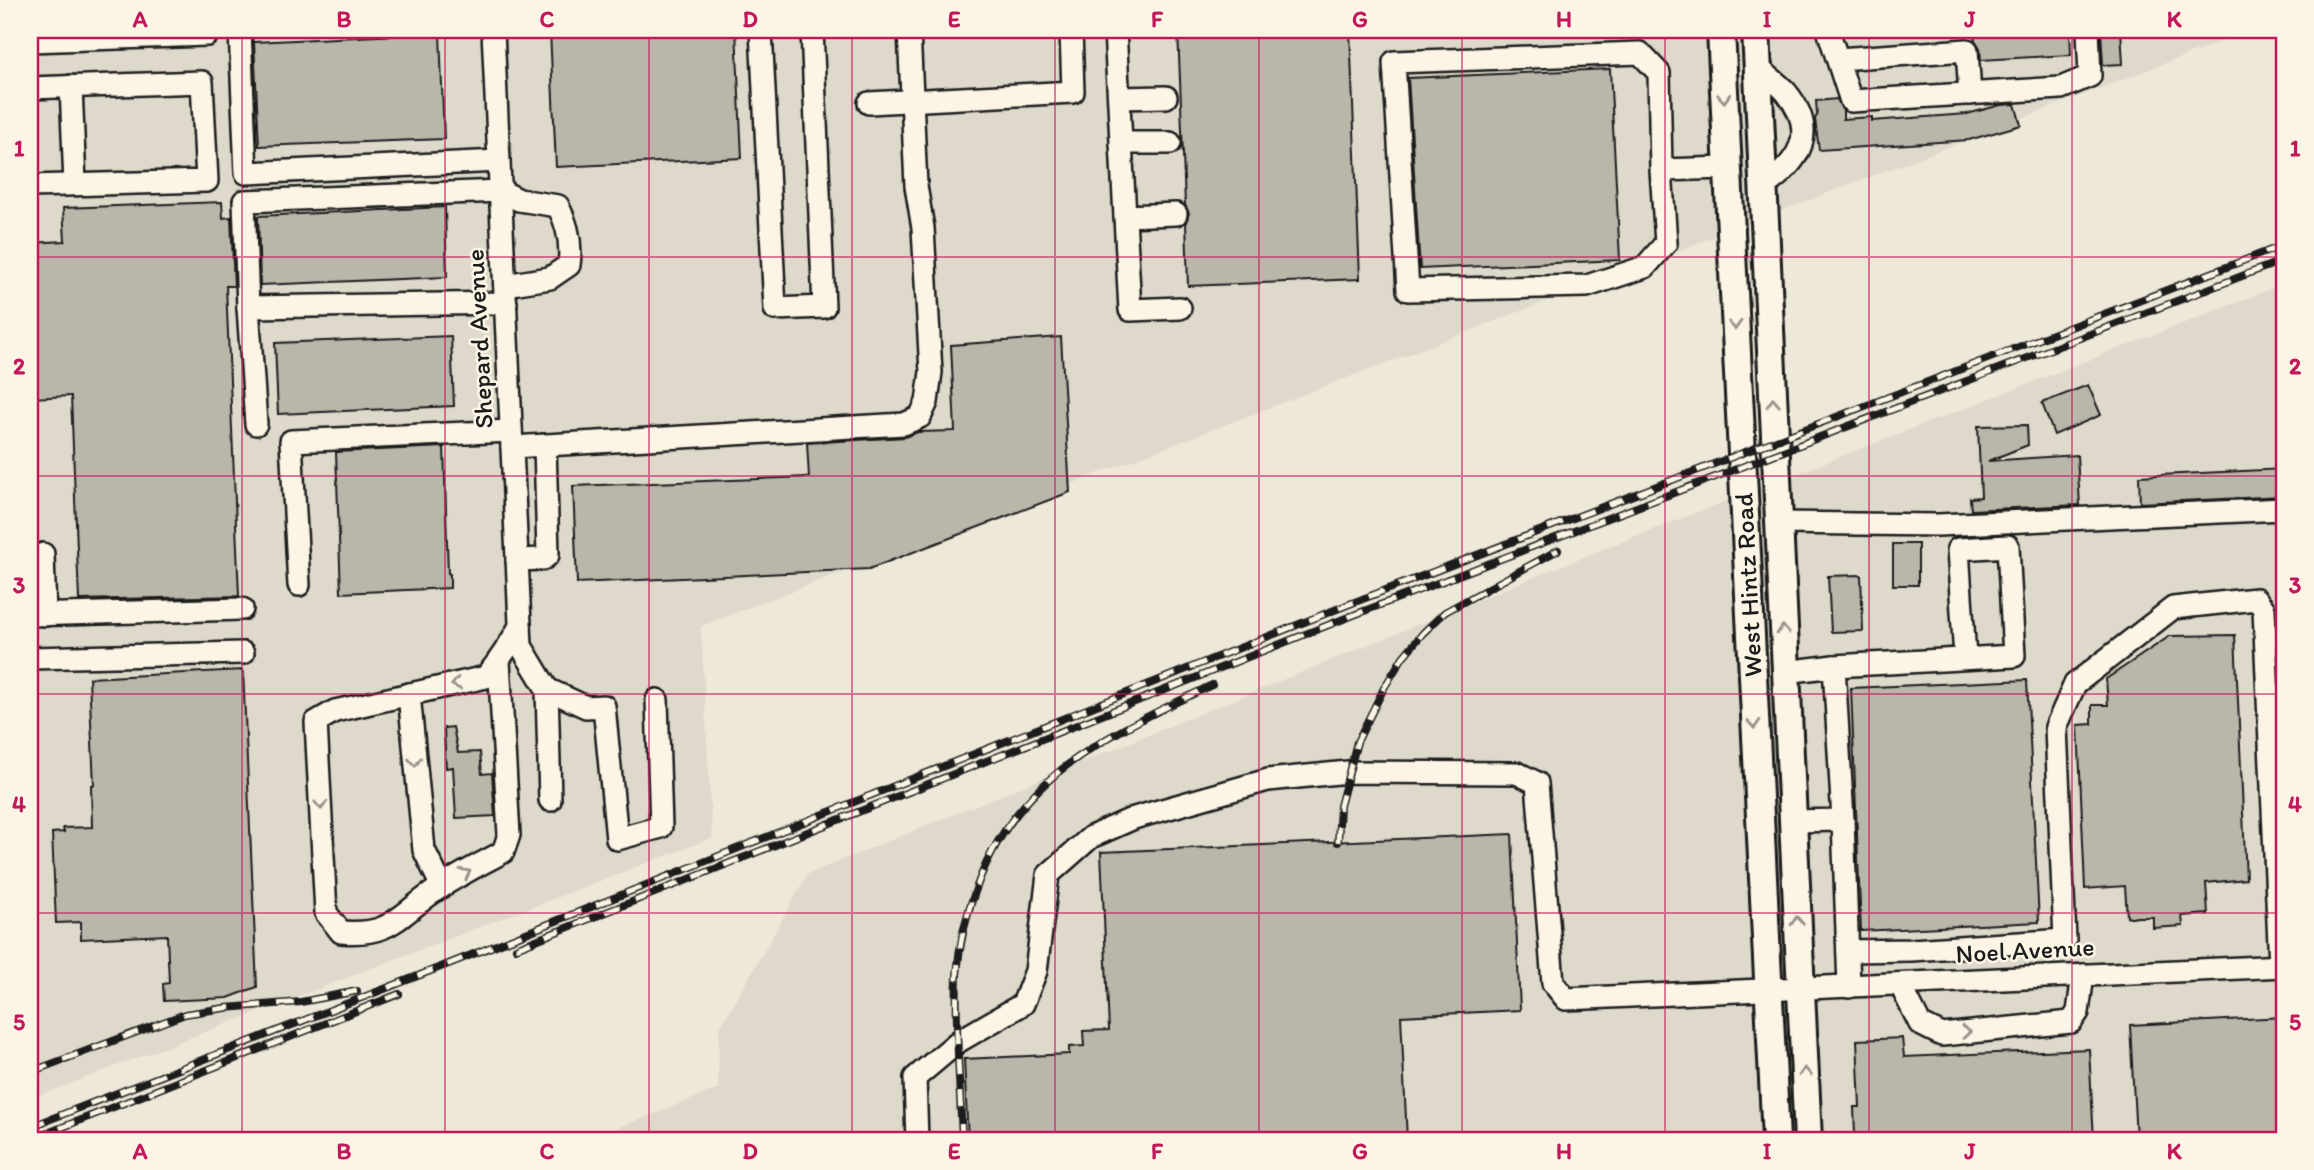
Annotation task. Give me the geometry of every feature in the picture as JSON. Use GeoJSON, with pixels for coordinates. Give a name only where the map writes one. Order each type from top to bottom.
{"type":"FeatureCollection","features":[{"type":"Feature","properties":{"kind":"main road","name":"West Hintz Road"},"geometry":{"type":"LineString","coordinates":[[1721,30],[1776,1140]]}},
{"type":"Feature","properties":{"kind":"main road","name":"West Hintz Road"},"geometry":{"type":"LineString","coordinates":[[1755,30],[1808,1140]]}},
{"type":"Feature","properties":{"kind":"street"},"geometry":{"type":"LineString","coordinates":[[30,41],[207,35],[207,30]]}},
{"type":"Feature","properties":{"kind":"street"},"geometry":{"type":"LineString","coordinates":[[240,30],[246,173],[499,162]]}},
{"type":"Feature","properties":{"kind":"street","name":"Shepard Avenue"},"geometry":{"type":"LineString","coordinates":[[493,30],[520,636]]}},
{"type":"Feature","properties":{"kind":"street"},"geometry":{"type":"LineString","coordinates":[[761,30],[775,309],[824,307],[812,30]]}},
{"type":"Feature","properties":{"kind":"street"},"geometry":{"type":"LineString","coordinates":[[299,584],[291,440],[512,438],[545,444],[904,424],[920,417],[927,402],[931,372],[923,228],[916,186],[909,30]]}},
{"type":"Feature","properties":{"kind":"street"},"geometry":{"type":"LineString","coordinates":[[869,103],[1073,92],[1071,30]]}},
{"type":"Feature","properties":{"kind":"street"},"geometry":{"type":"LineString","coordinates":[[1115,30],[1130,310],[1180,308]]}},
{"type":"Feature","properties":{"kind":"street"},"geometry":{"type":"LineString","coordinates":[[1828,30],[1851,101],[2061,88],[2090,75],[2088,30]]}},
{"type":"Feature","properties":{"kind":"street"},"geometry":{"type":"LineString","coordinates":[[1838,59],[1967,50],[1970,94]]}},
{"type":"Feature","properties":{"kind":"street"},"geometry":{"type":"LineString","coordinates":[[1640,53],[1659,73],[1661,170],[1666,243],[1645,267],[1587,286],[1408,290],[1394,62],[1640,53]]}},
{"type":"Feature","properties":{"kind":"street"},"geometry":{"type":"LineString","coordinates":[[1757,67],[1786,93],[1800,116],[1805,134],[1798,154],[1783,173],[1763,187]]}},
{"type":"Feature","properties":{"kind":"street"},"geometry":{"type":"LineString","coordinates":[[30,88],[202,82],[208,181],[30,186]]}},
{"type":"Feature","properties":{"kind":"street"},"geometry":{"type":"LineString","coordinates":[[71,86],[75,184]]}},
{"type":"Feature","properties":{"kind":"street"},"geometry":{"type":"LineString","coordinates":[[1119,98],[1166,97]]}},
{"type":"Feature","properties":{"kind":"street"},"geometry":{"type":"LineString","coordinates":[[1121,143],[1170,143]]}},
{"type":"Feature","properties":{"kind":"street"},"geometry":{"type":"LineString","coordinates":[[1661,170],[1728,168]]}},
{"type":"Feature","properties":{"kind":"street"},"geometry":{"type":"LineString","coordinates":[[248,307],[505,294],[550,278],[569,265],[571,249],[568,224],[558,205],[519,200],[501,191],[244,201],[248,307],[256,424]]}},
{"type":"Feature","properties":{"kind":"street"},"geometry":{"type":"LineString","coordinates":[[1125,216],[1176,214]]}},
{"type":"Feature","properties":{"kind":"street"},"geometry":{"type":"LineString","coordinates":[[517,560],[543,559],[548,555],[545,444]]}},
{"type":"Feature","properties":{"kind":"street"},"geometry":{"type":"LineString","coordinates":[[1778,523],[1938,525],[2284,509]]}},
{"type":"Feature","properties":{"kind":"street"},"geometry":{"type":"LineString","coordinates":[[1785,672],[1834,666],[1965,659],[2014,656],[2008,546],[1958,549],[1965,659]]}},
{"type":"Feature","properties":{"kind":"street"},"geometry":{"type":"LineString","coordinates":[[43,554],[37,615],[242,609]]}},
{"type":"Feature","properties":{"kind":"street"},"geometry":{"type":"LineString","coordinates":[[1900,984],[1920,1024],[1942,1034],[2071,1022],[2078,1012],[2075,976],[2065,940],[2056,727],[2075,684],[2173,608],[2256,599],[2264,610],[2282,966]]}},
{"type":"Feature","properties":{"kind":"street"},"geometry":{"type":"LineString","coordinates":[[499,661],[509,835],[503,852],[442,887],[390,925],[363,934],[341,932],[326,914],[316,722],[335,711],[486,677],[499,661],[520,636],[547,689],[550,800]]}},
{"type":"Feature","properties":{"kind":"street"},"geometry":{"type":"LineString","coordinates":[[30,658],[243,653]]}},
{"type":"Feature","properties":{"kind":"street"},"geometry":{"type":"LineString","coordinates":[[1834,666],[1850,986]]}},
{"type":"Feature","properties":{"kind":"street"},"geometry":{"type":"LineString","coordinates":[[547,689],[586,707],[604,706],[617,839],[661,827],[657,701]]}},
{"type":"Feature","properties":{"kind":"street"},"geometry":{"type":"LineString","coordinates":[[409,694],[424,850],[442,887]]}},
{"type":"Feature","properties":{"kind":"street","name":"Noel Avenue"},"geometry":{"type":"LineString","coordinates":[[917,1140],[915,1078],[958,1041],[1023,1004],[1035,971],[1048,875],[1091,838],[1134,818],[1268,780],[1348,772],[1517,773],[1537,783],[1553,983],[1566,999],[2282,966]]}},
{"type":"Feature","properties":{"kind":"street"},"geometry":{"type":"LineString","coordinates":[[1791,821],[1843,820]]}},
{"type":"Feature","properties":{"kind":"street"},"geometry":{"type":"LineString","coordinates":[[1848,951],[1912,950],[2065,940]]}},
{"type":"Feature","properties":{"kind":"shaded area"},"geometry":{"type":"Polygon","coordinates":[[[30,30],[2252,30],[701,626],[712,838],[30,1099],[30,30]]]}},
{"type":"Feature","properties":{"kind":"shaded area"},"geometry":{"type":"Polygon","coordinates":[[[2284,284],[2284,1140],[586,1140],[718,1089],[719,1030],[808,874],[1608,547],[2284,284]]]}},
{"type":"Feature","properties":{"kind":"building"},"geometry":{"type":"Polygon","coordinates":[[[550,30],[736,30],[742,158],[556,167],[550,30]]]}},
{"type":"Feature","properties":{"kind":"building"},"geometry":{"type":"Polygon","coordinates":[[[1178,30],[1350,30],[1360,279],[1188,286],[1186,222],[1189,213],[1185,205],[1178,30]]]}},
{"type":"Feature","properties":{"kind":"building"},"geometry":{"type":"Polygon","coordinates":[[[2101,30],[2121,30],[2123,64],[2103,65],[2101,30]]]}},
{"type":"Feature","properties":{"kind":"building"},"geometry":{"type":"Polygon","coordinates":[[[2070,31],[2071,55],[1981,60],[1980,48],[1974,35],[2070,31]]]}},
{"type":"Feature","properties":{"kind":"building"},"geometry":{"type":"Polygon","coordinates":[[[440,33],[444,139],[259,146],[254,42],[440,33]]]}},
{"type":"Feature","properties":{"kind":"building"},"geometry":{"type":"Polygon","coordinates":[[[1610,69],[1620,260],[1420,269],[1408,78],[1610,69]]]}},
{"type":"Feature","properties":{"kind":"building"},"geometry":{"type":"Polygon","coordinates":[[[1837,99],[1843,111],[1843,119],[1872,117],[1872,121],[1967,114],[2015,104],[2021,125],[1969,140],[1819,150],[1816,101],[1837,99]]]}},
{"type":"Feature","properties":{"kind":"building"},"geometry":{"type":"Polygon","coordinates":[[[222,202],[223,218],[231,217],[234,286],[226,286],[239,596],[79,600],[71,396],[31,398],[30,243],[65,241],[63,208],[222,202]]]}},
{"type":"Feature","properties":{"kind":"building"},"geometry":{"type":"Polygon","coordinates":[[[445,207],[447,277],[260,285],[258,216],[445,207]]]}},
{"type":"Feature","properties":{"kind":"building"},"geometry":{"type":"Polygon","coordinates":[[[451,336],[454,406],[278,414],[275,343],[451,336]]]}},
{"type":"Feature","properties":{"kind":"building"},"geometry":{"type":"Polygon","coordinates":[[[1061,337],[1070,492],[869,569],[577,583],[573,486],[809,477],[807,443],[955,431],[951,345],[1061,337]]]}},
{"type":"Feature","properties":{"kind":"building"},"geometry":{"type":"Polygon","coordinates":[[[2088,385],[2101,415],[2054,435],[2042,403],[2088,385]]]}},
{"type":"Feature","properties":{"kind":"building"},"geometry":{"type":"Polygon","coordinates":[[[2027,425],[2028,445],[1988,461],[2077,455],[2080,505],[1971,510],[1970,498],[1981,497],[1978,426],[2027,425]]]}},
{"type":"Feature","properties":{"kind":"building"},"geometry":{"type":"Polygon","coordinates":[[[444,447],[450,588],[341,593],[336,452],[444,447]]]}},
{"type":"Feature","properties":{"kind":"building"},"geometry":{"type":"Polygon","coordinates":[[[2284,469],[2284,496],[2140,503],[2139,476],[2284,469]]]}},
{"type":"Feature","properties":{"kind":"building"},"geometry":{"type":"Polygon","coordinates":[[[1893,544],[1918,544],[1918,585],[1893,585],[1893,544]]]}},
{"type":"Feature","properties":{"kind":"building"},"geometry":{"type":"Polygon","coordinates":[[[1861,575],[1863,631],[1831,632],[1828,576],[1861,575]]]}},
{"type":"Feature","properties":{"kind":"building"},"geometry":{"type":"Polygon","coordinates":[[[2235,635],[2246,879],[2206,883],[2208,914],[2182,916],[2183,926],[2153,928],[2153,917],[2127,917],[2125,886],[2085,889],[2078,725],[2092,724],[2092,705],[2108,705],[2106,679],[2170,636],[2235,635]]]}},
{"type":"Feature","properties":{"kind":"building"},"geometry":{"type":"Polygon","coordinates":[[[243,670],[257,987],[228,998],[164,1001],[163,984],[169,983],[167,935],[81,939],[81,922],[56,923],[52,833],[64,832],[63,828],[92,827],[91,785],[94,785],[89,678],[243,670]]]}},
{"type":"Feature","properties":{"kind":"building"},"geometry":{"type":"Polygon","coordinates":[[[2027,680],[2039,922],[1861,931],[1851,688],[2027,680]]]}},
{"type":"Feature","properties":{"kind":"building"},"geometry":{"type":"Polygon","coordinates":[[[453,727],[458,753],[480,752],[482,774],[492,773],[495,816],[456,818],[453,767],[446,768],[444,728],[453,727]]]}},
{"type":"Feature","properties":{"kind":"building"},"geometry":{"type":"Polygon","coordinates":[[[1512,834],[1520,1010],[1401,1016],[1407,1140],[968,1140],[964,1059],[1069,1054],[1069,1047],[1084,1046],[1083,1031],[1109,1030],[1101,852],[1512,834]]]}},
{"type":"Feature","properties":{"kind":"building"},"geometry":{"type":"Polygon","coordinates":[[[2284,1017],[2284,1140],[2136,1140],[2130,1025],[2284,1017]]]}},
{"type":"Feature","properties":{"kind":"building"},"geometry":{"type":"Polygon","coordinates":[[[1902,1038],[1904,1057],[2089,1049],[2094,1140],[1907,1140],[1907,1134],[1855,1137],[1854,1107],[1860,1107],[1857,1040],[1902,1038]]]}},
{"type":"Feature","properties":{"kind":"railway"},"geometry":{"type":"LineString","coordinates":[[30,1127],[451,963],[1347,605],[2284,245]]}},
{"type":"Feature","properties":{"kind":"railway"},"geometry":{"type":"LineString","coordinates":[[516,948],[1351,616],[2284,260]]}},
{"type":"Feature","properties":{"kind":"railway"},"geometry":{"type":"LineString","coordinates":[[1338,842],[1340,806],[1357,742],[1403,657],[1445,612],[1558,550]]}},
{"type":"Feature","properties":{"kind":"railway"},"geometry":{"type":"LineString","coordinates":[[962,1140],[957,1016],[958,963],[961,941],[977,886],[995,847],[1017,814],[1043,786],[1072,762],[1138,721],[1212,685]]}},
{"type":"Feature","properties":{"kind":"railway"},"geometry":{"type":"LineString","coordinates":[[33,1071],[185,1014],[301,1002],[357,991]]}},
{"type":"Feature","properties":{"kind":"railway"},"geometry":{"type":"LineString","coordinates":[[30,1140],[399,994]]}}]}
